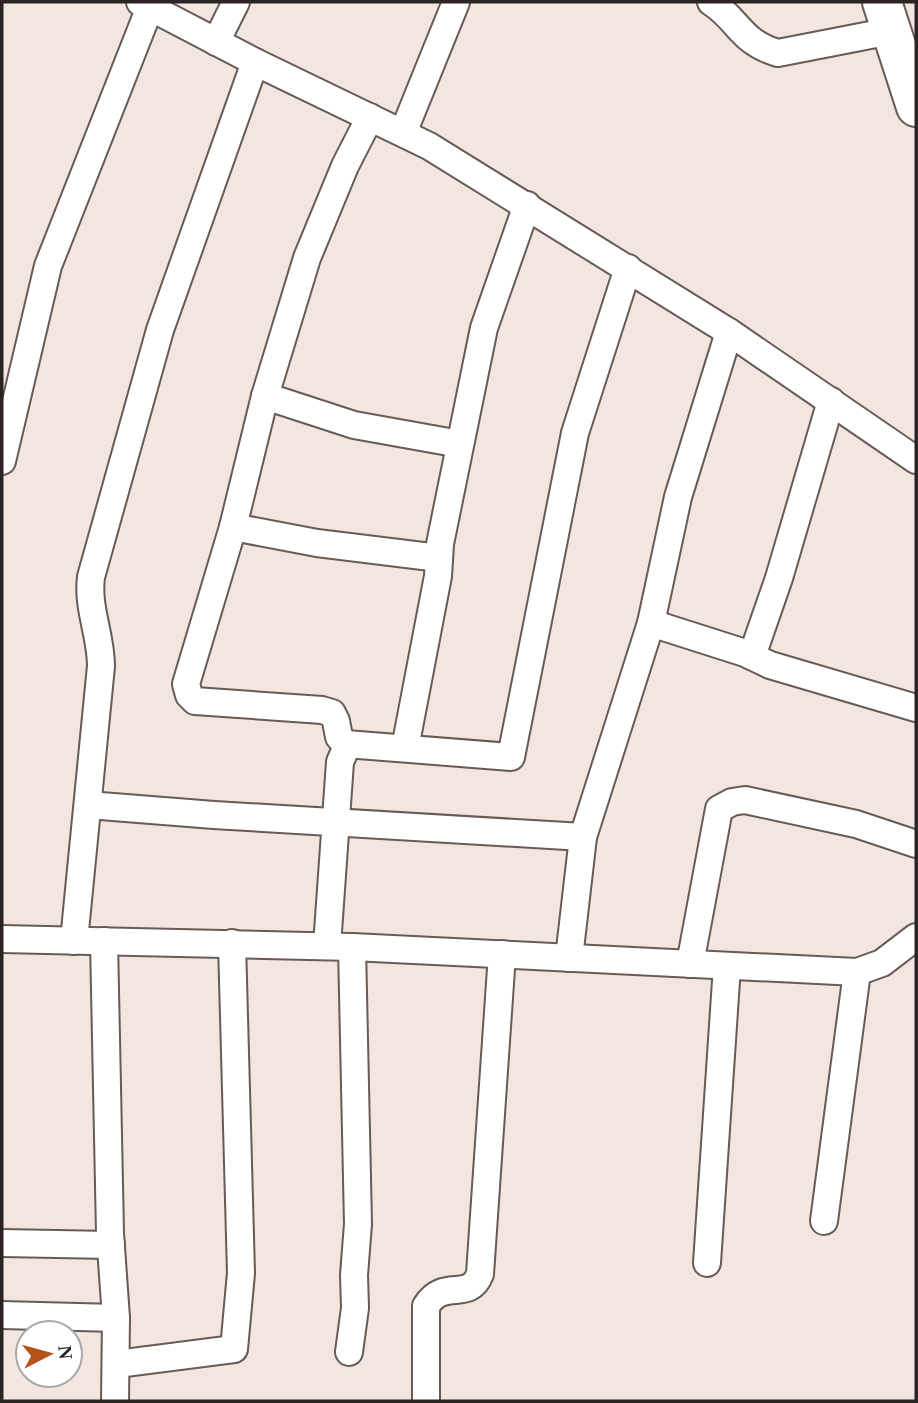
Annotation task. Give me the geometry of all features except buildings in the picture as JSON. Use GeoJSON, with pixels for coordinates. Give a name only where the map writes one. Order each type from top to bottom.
{"type":"FeatureCollection","features":[{"type":"Feature","properties":{"kind":"highway"},"geometry":{"type":"LineString","coordinates":[[899,17],[916,107]]}},
{"type":"Feature","properties":{"kind":"street"},"geometry":{"type":"LineString","coordinates":[[216,42],[236,2]]}},
{"type":"Feature","properties":{"kind":"street"},"geometry":{"type":"LineString","coordinates":[[403,133],[456,2]]}},
{"type":"Feature","properties":{"kind":"street"},"geometry":{"type":"LineString","coordinates":[[711,2],[745,36],[761,48],[778,53],[899,17]]}},
{"type":"Feature","properties":{"kind":"street"},"geometry":{"type":"LineString","coordinates":[[2,461],[48,266],[145,4],[255,62],[429,146],[729,331],[916,460]]}},
{"type":"Feature","properties":{"kind":"street"},"geometry":{"type":"LineString","coordinates":[[74,941],[102,666],[101,645],[91,610],[91,577],[160,330],[255,62]]}},
{"type":"Feature","properties":{"kind":"street"},"geometry":{"type":"LineString","coordinates":[[370,117],[345,166],[307,258],[265,396],[233,527],[186,684],[189,695],[195,701],[322,710],[332,713],[339,737],[346,744],[511,757],[575,433],[628,268]]}},
{"type":"Feature","properties":{"kind":"street"},"geometry":{"type":"LineString","coordinates":[[405,748],[460,444],[484,328],[527,205]]}},
{"type":"Feature","properties":{"kind":"street"},"geometry":{"type":"LineString","coordinates":[[569,958],[583,837],[650,623],[678,497],[729,331]]}},
{"type":"Feature","properties":{"kind":"street"},"geometry":{"type":"LineString","coordinates":[[265,396],[354,425],[460,444]]}},
{"type":"Feature","properties":{"kind":"street"},"geometry":{"type":"LineString","coordinates":[[752,656],[779,578],[831,401]]}},
{"type":"Feature","properties":{"kind":"street"},"geometry":{"type":"LineString","coordinates":[[233,527],[317,543],[439,558]]}},
{"type":"Feature","properties":{"kind":"street"},"geometry":{"type":"LineString","coordinates":[[650,623],[752,656],[770,665],[916,708]]}},
{"type":"Feature","properties":{"kind":"street"},"geometry":{"type":"LineString","coordinates":[[346,744],[341,762],[336,822],[339,946],[358,1224],[354,1275],[355,1308],[349,1352]]}},
{"type":"Feature","properties":{"kind":"street"},"geometry":{"type":"LineString","coordinates":[[690,964],[719,809],[732,802],[745,800],[856,824],[916,844]]}},
{"type":"Feature","properties":{"kind":"street"},"geometry":{"type":"LineString","coordinates":[[88,805],[583,837]]}},
{"type":"Feature","properties":{"kind":"street"},"geometry":{"type":"LineString","coordinates":[[2,939],[339,946],[857,972],[882,963],[916,937]]}},
{"type":"Feature","properties":{"kind":"street"},"geometry":{"type":"LineString","coordinates":[[104,941],[111,1245],[116,1318],[115,1401]]}},
{"type":"Feature","properties":{"kind":"street"},"geometry":{"type":"LineString","coordinates":[[117,1364],[234,1349],[241,1273],[232,943]]}},
{"type":"Feature","properties":{"kind":"street"},"geometry":{"type":"LineString","coordinates":[[426,1401],[426,1306],[433,1295],[468,1289],[476,1284],[480,1274],[502,954]]}},
{"type":"Feature","properties":{"kind":"street"},"geometry":{"type":"LineString","coordinates":[[707,1263],[727,966]]}},
{"type":"Feature","properties":{"kind":"street"},"geometry":{"type":"LineString","coordinates":[[824,1221],[857,972]]}},
{"type":"Feature","properties":{"kind":"street"},"geometry":{"type":"LineString","coordinates":[[2,1244],[111,1245]]}},
{"type":"Feature","properties":{"kind":"street"},"geometry":{"type":"LineString","coordinates":[[2,1315],[116,1318]]}}]}
